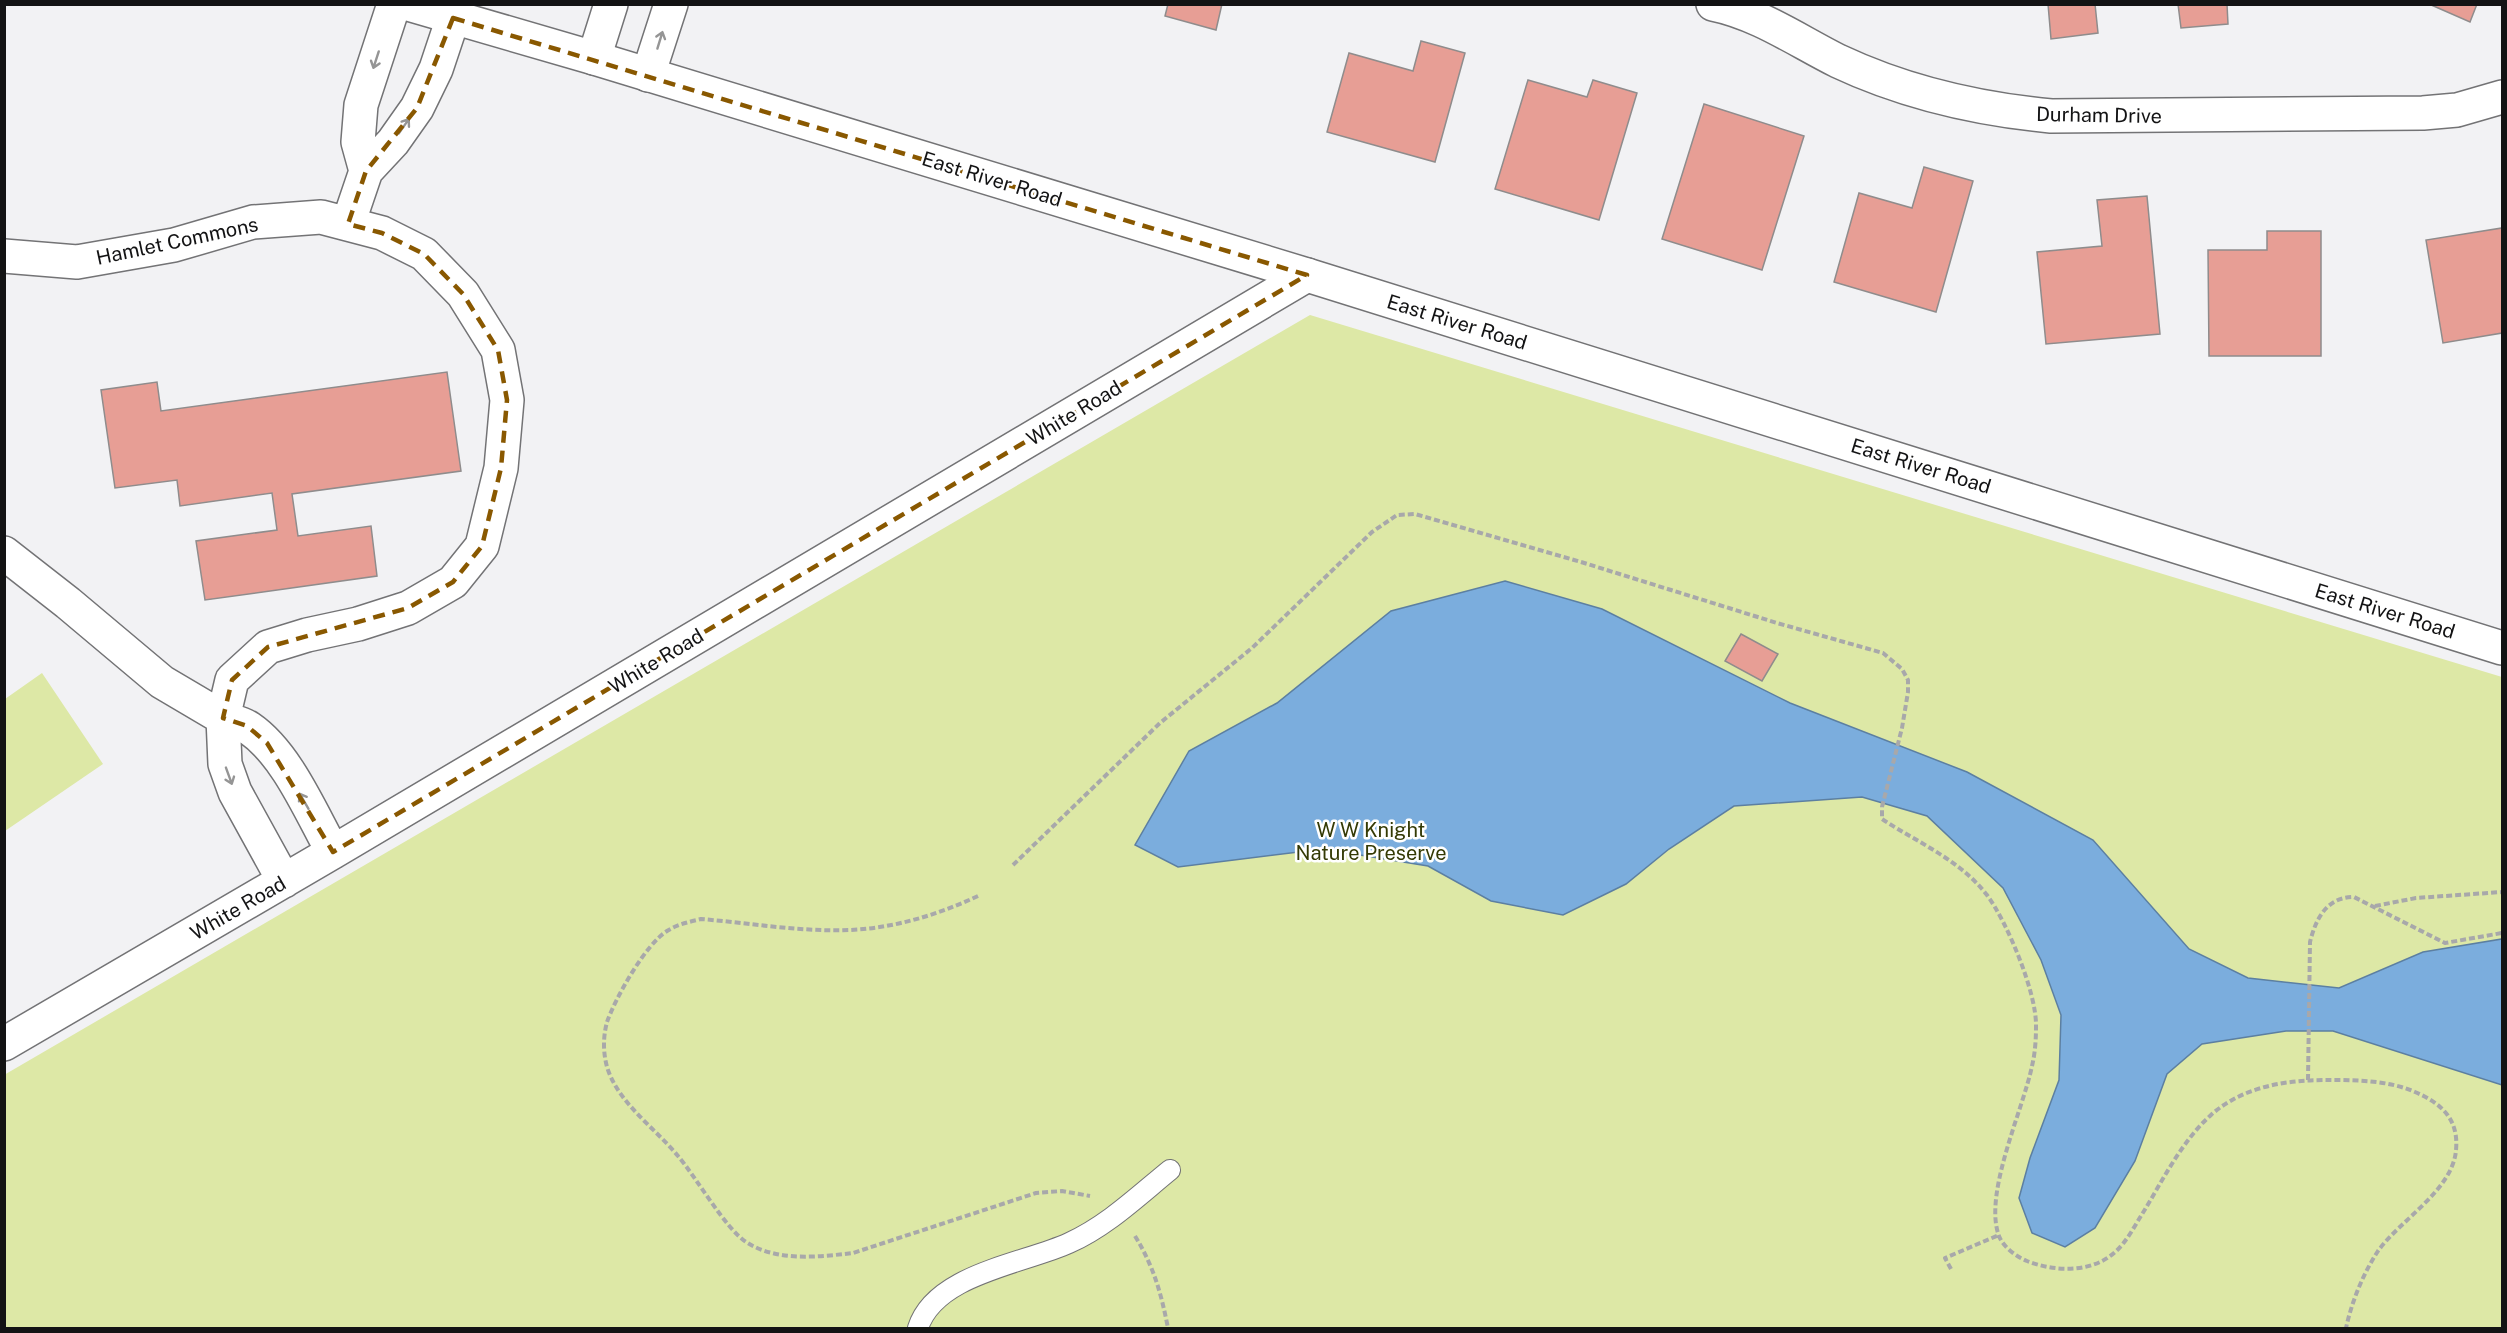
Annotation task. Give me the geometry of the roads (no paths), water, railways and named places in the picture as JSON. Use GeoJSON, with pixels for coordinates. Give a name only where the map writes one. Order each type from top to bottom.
{"type":"FeatureCollection","features":[{"type":"Feature","properties":{"kind":"street"},"geometry":{"type":"LineString","coordinates":[[366,171],[358,142],[361,105],[394,4]]}},
{"type":"Feature","properties":{"kind":"street","name":"East River Road"},"geometry":{"type":"LineString","coordinates":[[408,4],[594,58],[1307,275],[2502,648]]}},
{"type":"Feature","properties":{"kind":"street"},"geometry":{"type":"LineString","coordinates":[[594,58],[611,4]]}},
{"type":"Feature","properties":{"kind":"street"},"geometry":{"type":"LineString","coordinates":[[648,75],[670,4]]}},
{"type":"Feature","properties":{"kind":"street","name":"Durham Drive"},"geometry":{"type":"LineString","coordinates":[[1713,4],[1750,15],[1840,62],[1895,84],[1952,102],[2001,111],[2061,116],[2423,113],[2457,110],[2502,97]]}},
{"type":"Feature","properties":{"kind":"street"},"geometry":{"type":"LineString","coordinates":[[348,224],[366,171],[393,142],[417,108],[436,69],[453,18]]}},
{"type":"Feature","properties":{"kind":"street","name":"Hamlet Commons"},"geometry":{"type":"LineString","coordinates":[[4,256],[77,262],[174,245],[253,222],[321,217],[382,232],[424,254],[463,294],[498,350],[507,400],[501,468],[482,546],[453,582],[408,608],[358,624],[268,646],[232,680],[223,718],[225,764],[235,792],[285,881]]}},
{"type":"Feature","properties":{"kind":"street","name":"White Road"},"geometry":{"type":"LineString","coordinates":[[4,1044],[285,881],[1307,275]]}},
{"type":"Feature","properties":{"kind":"street"},"geometry":{"type":"LineString","coordinates":[[4,553],[69,603],[162,682],[223,718],[247,726],[267,742],[286,770],[333,852]]}},
{"type":"Feature","properties":{"kind":"lane"},"geometry":{"type":"LineString","coordinates":[[918,1329],[932,1303],[954,1286],[1070,1243],[1115,1214],[1170,1170]]}},
{"type":"Feature","properties":{"kind":"water"},"geometry":{"type":"Polygon","coordinates":[[[1505,581],[1602,609],[1790,703],[1967,772],[2093,840],[2189,949],[2248,978],[2339,988],[2423,952],[2502,939],[2502,1085],[2333,1031],[2286,1031],[2202,1044],[2167,1074],[2135,1161],[2095,1228],[2065,1247],[2032,1233],[2019,1198],[2030,1158],[2059,1080],[2061,1015],[2041,960],[2003,888],[1927,816],[1862,797],[1734,806],[1669,849],[1626,884],[1563,915],[1491,901],[1428,866],[1323,849],[1178,867],[1135,845],[1189,751],[1277,703],[1391,611],[1505,581]]]}},
{"type":"Feature","properties":{"kind":"park label","name":"W W Knight Nature Preserve"},"geometry":{"type":"Point","coordinates":[1371,842]}}]}
